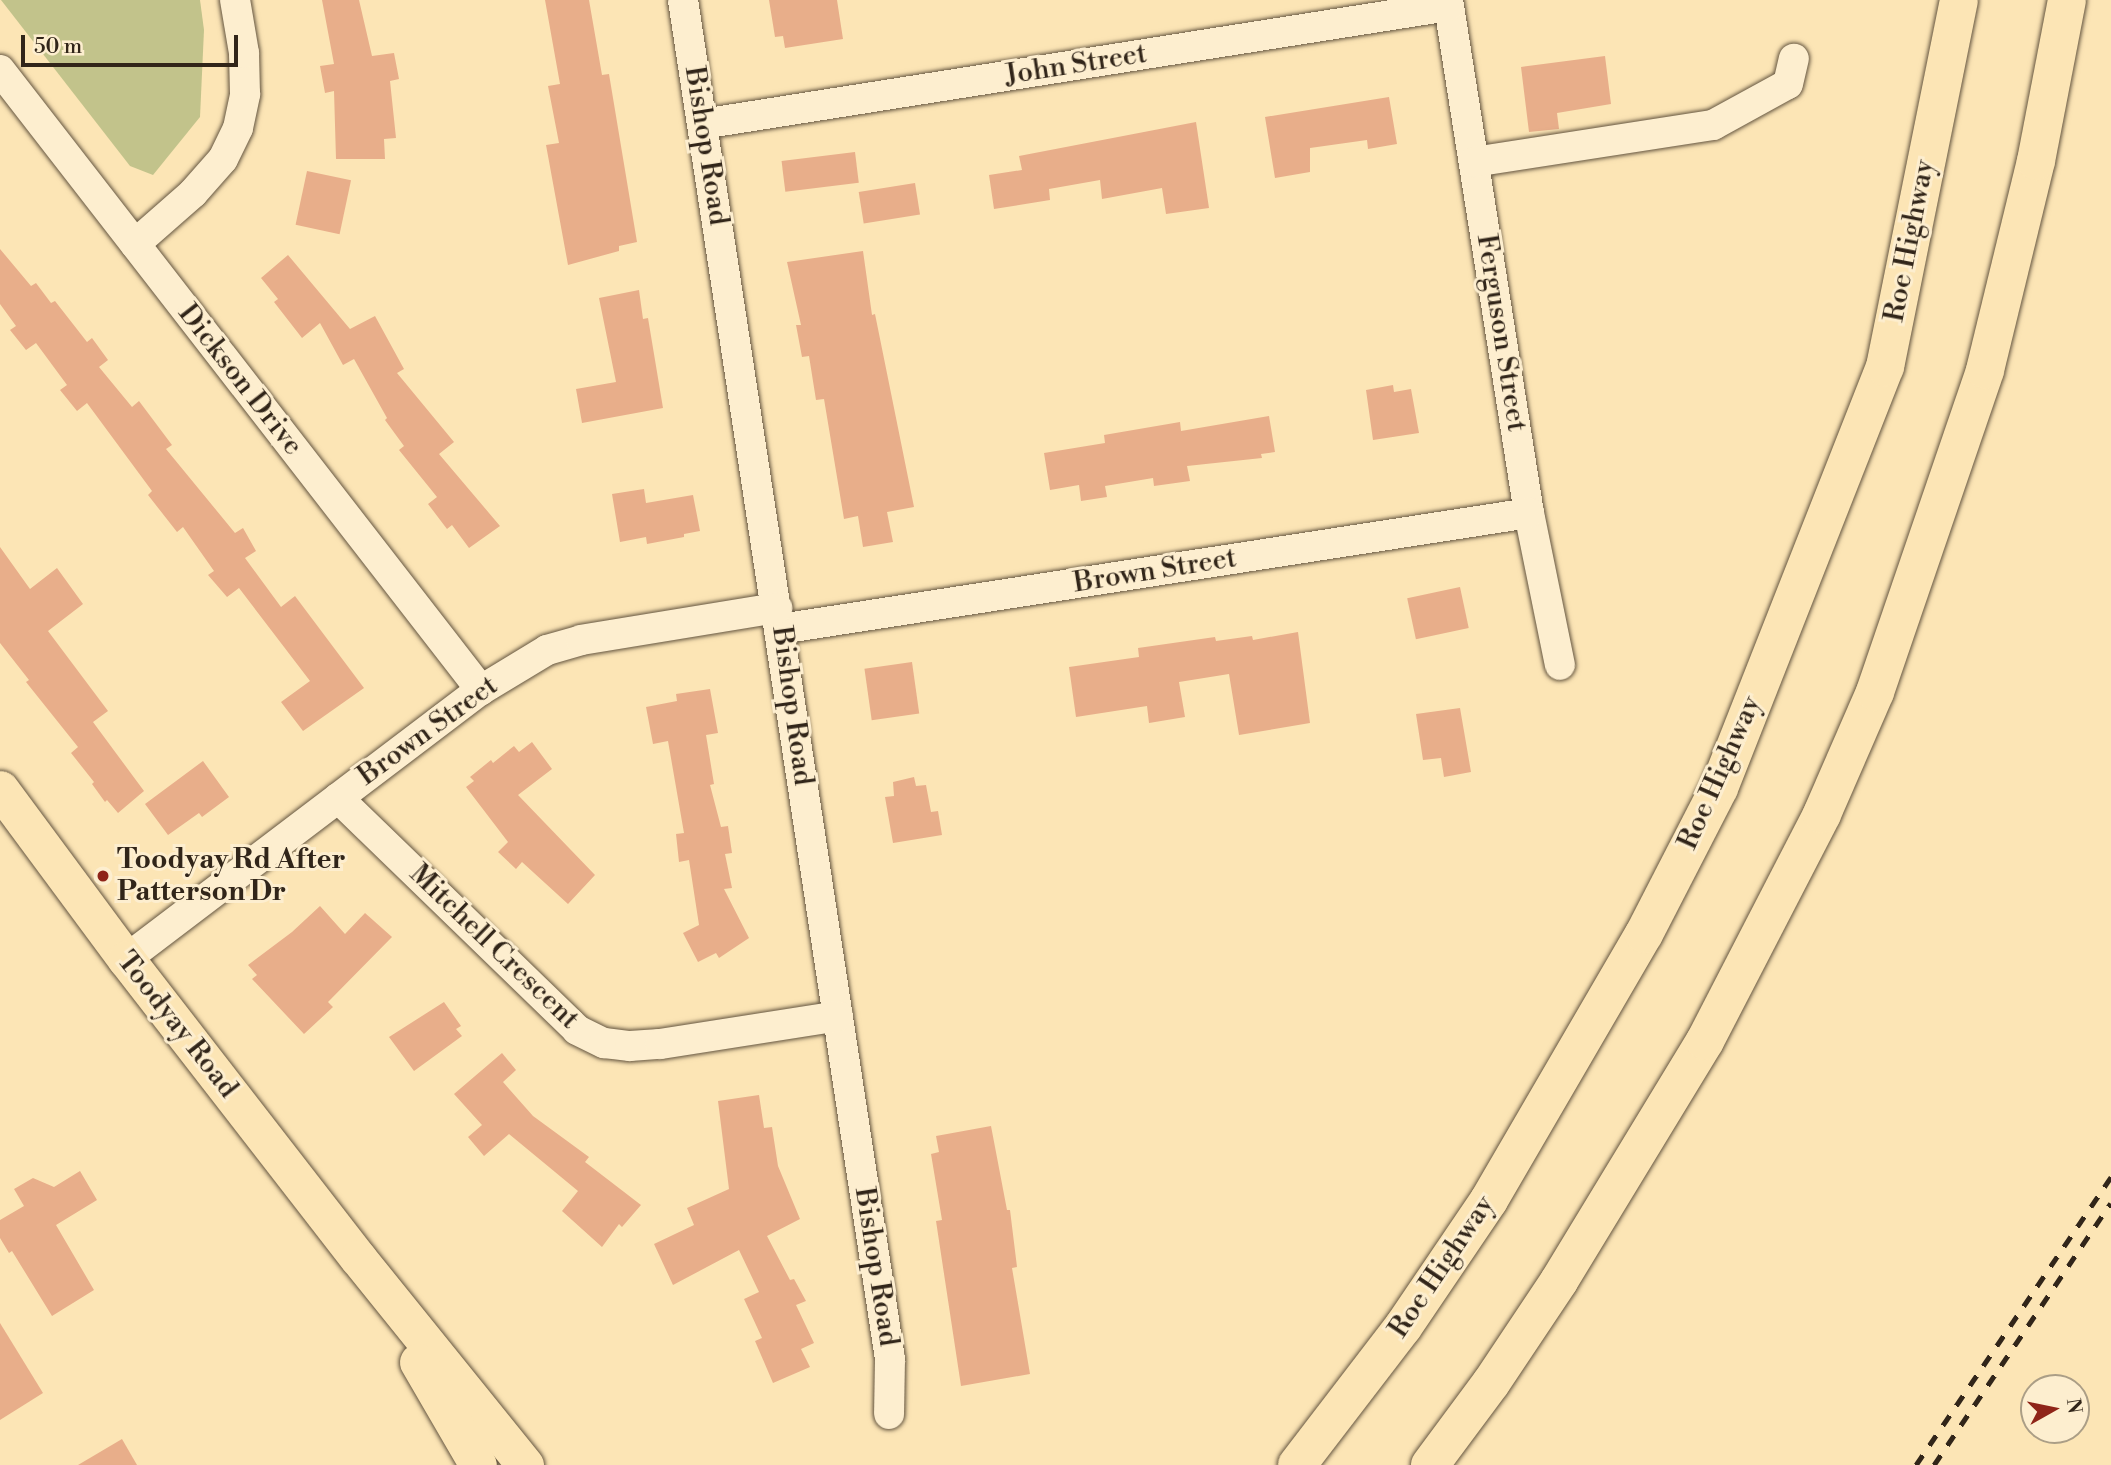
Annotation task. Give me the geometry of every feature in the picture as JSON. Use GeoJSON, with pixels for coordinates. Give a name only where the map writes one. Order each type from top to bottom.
{"type":"FeatureCollection","features":[{"type":"Feature","properties":{"kind":"highway","name":"Roe Highway"},"geometry":{"type":"LineString","coordinates":[[1297,1465],[1403,1327],[1489,1200],[1644,934],[1718,788],[1885,367],[1959,0]]}},
{"type":"Feature","properties":{"kind":"highway"},"geometry":{"type":"LineString","coordinates":[[1430,1465],[1491,1383],[1559,1281],[1706,1041],[1822,814],[1870,705],[1984,370],[2036,161],[2067,0]]}},
{"type":"Feature","properties":{"kind":"main road","name":"Toodyay Road"},"geometry":{"type":"LineString","coordinates":[[0,789],[126,958],[358,1258],[524,1465]]}},
{"type":"Feature","properties":{"kind":"main road","name":"Toodyay Road"},"geometry":{"type":"LineString","coordinates":[[358,1258],[478,1465]]}},
{"type":"Feature","properties":{"kind":"street"},"geometry":{"type":"LineString","coordinates":[[135,244],[193,193],[223,159],[238,128],[245,94],[244,53],[235,0]]}},
{"type":"Feature","properties":{"kind":"street","name":"Bishop Road"},"geometry":{"type":"LineString","coordinates":[[683,0],[890,1359],[889,1414]]}},
{"type":"Feature","properties":{"kind":"street","name":"John Street"},"geometry":{"type":"LineString","coordinates":[[702,124],[1448,3]]}},
{"type":"Feature","properties":{"kind":"street","name":"Ferguson Street"},"geometry":{"type":"LineString","coordinates":[[1448,3],[1529,513],[1560,665]]}},
{"type":"Feature","properties":{"kind":"street"},"geometry":{"type":"LineString","coordinates":[[1474,162],[1713,125],[1788,84],[1794,59]]}},
{"type":"Feature","properties":{"kind":"street","name":"Dickson Drive"},"geometry":{"type":"LineString","coordinates":[[0,70],[481,690]]}},
{"type":"Feature","properties":{"kind":"street","name":"Brown Street"},"geometry":{"type":"LineString","coordinates":[[126,958],[481,690],[547,650],[581,640],[779,619],[1529,513]]}},
{"type":"Feature","properties":{"kind":"street","name":"Mitchell Crescent"},"geometry":{"type":"LineString","coordinates":[[338,798],[577,1030],[604,1043],[630,1046],[660,1044],[838,1016]]}},
{"type":"Feature","properties":{"kind":"green space"},"geometry":{"type":"Polygon","coordinates":[[[1,0],[200,0],[204,30],[200,117],[153,175],[130,166],[1,0]]]}},
{"type":"Feature","properties":{"kind":"building"},"geometry":{"type":"Polygon","coordinates":[[[322,0],[359,0],[372,56],[394,53],[399,79],[390,81],[396,138],[384,139],[385,159],[336,159],[334,91],[325,93],[320,66],[334,64],[322,0]]]}},
{"type":"Feature","properties":{"kind":"building"},"geometry":{"type":"Polygon","coordinates":[[[545,0],[589,0],[602,75],[609,74],[637,242],[619,246],[619,251],[568,265],[546,145],[559,143],[548,86],[560,84],[545,0]]]}},
{"type":"Feature","properties":{"kind":"building"},"geometry":{"type":"Polygon","coordinates":[[[769,0],[837,0],[843,39],[785,48],[783,36],[775,37],[769,0]]]}},
{"type":"Feature","properties":{"kind":"building"},"geometry":{"type":"Polygon","coordinates":[[[1605,56],[1611,104],[1557,113],[1559,129],[1529,132],[1521,67],[1605,56]]]}},
{"type":"Feature","properties":{"kind":"building"},"geometry":{"type":"Polygon","coordinates":[[[1389,97],[1397,144],[1368,149],[1367,140],[1310,148],[1310,172],[1275,178],[1265,117],[1389,97]]]}},
{"type":"Feature","properties":{"kind":"building"},"geometry":{"type":"Polygon","coordinates":[[[1196,122],[1209,208],[1166,214],[1162,188],[1102,199],[1100,180],[1049,189],[1050,200],[994,209],[989,175],[1022,170],[1019,156],[1196,122]]]}},
{"type":"Feature","properties":{"kind":"building"},"geometry":{"type":"Polygon","coordinates":[[[855,152],[859,183],[785,192],[782,161],[855,152]]]}},
{"type":"Feature","properties":{"kind":"building"},"geometry":{"type":"Polygon","coordinates":[[[307,171],[351,180],[340,234],[296,225],[307,171]]]}},
{"type":"Feature","properties":{"kind":"building"},"geometry":{"type":"Polygon","coordinates":[[[915,183],[920,215],[864,224],[859,192],[915,183]]]}},
{"type":"Feature","properties":{"kind":"building"},"geometry":{"type":"Polygon","coordinates":[[[0,249],[31,286],[36,283],[51,303],[55,301],[87,342],[92,338],[108,360],[99,367],[132,407],[139,401],[172,445],[166,449],[235,533],[243,528],[256,551],[245,558],[281,607],[295,596],[364,688],[303,731],[281,702],[310,681],[239,588],[227,597],[208,575],[214,571],[183,527],[177,532],[148,495],[152,491],[87,403],[77,411],[60,390],[67,385],[36,343],[26,350],[10,330],[16,326],[0,304],[0,249]]]}},
{"type":"Feature","properties":{"kind":"building"},"geometry":{"type":"Polygon","coordinates":[[[863,251],[872,315],[875,314],[914,507],[887,512],[893,542],[863,547],[858,516],[844,519],[824,399],[816,400],[809,356],[802,357],[796,325],[801,325],[787,262],[863,251]]]}},
{"type":"Feature","properties":{"kind":"building"},"geometry":{"type":"Polygon","coordinates":[[[288,255],[350,329],[375,316],[404,369],[397,373],[454,442],[439,454],[500,526],[469,548],[452,525],[447,529],[428,504],[437,497],[399,450],[404,446],[385,420],[387,418],[354,359],[343,365],[320,323],[302,338],[274,302],[278,299],[261,278],[288,255]]]}},
{"type":"Feature","properties":{"kind":"building"},"geometry":{"type":"Polygon","coordinates":[[[639,290],[643,319],[648,318],[663,408],[582,423],[576,389],[616,382],[599,298],[639,290]]]}},
{"type":"Feature","properties":{"kind":"building"},"geometry":{"type":"Polygon","coordinates":[[[1393,385],[1394,392],[1411,389],[1419,433],[1373,440],[1366,390],[1393,385]]]}},
{"type":"Feature","properties":{"kind":"building"},"geometry":{"type":"Polygon","coordinates":[[[1269,416],[1275,452],[1261,454],[1262,458],[1187,466],[1190,481],[1154,486],[1153,478],[1105,486],[1107,497],[1081,501],[1079,485],[1050,490],[1044,453],[1105,443],[1104,435],[1180,422],[1181,431],[1269,416]]]}},
{"type":"Feature","properties":{"kind":"building"},"geometry":{"type":"Polygon","coordinates":[[[644,489],[646,503],[693,495],[700,531],[647,544],[646,537],[620,542],[612,494],[644,489]]]}},
{"type":"Feature","properties":{"kind":"building"},"geometry":{"type":"Polygon","coordinates":[[[0,547],[30,589],[57,568],[83,604],[48,631],[108,711],[93,722],[144,791],[118,813],[107,800],[105,802],[92,784],[94,782],[71,753],[78,747],[26,682],[29,680],[0,643],[0,547]]]}},
{"type":"Feature","properties":{"kind":"building"},"geometry":{"type":"Polygon","coordinates":[[[1460,587],[1469,628],[1416,639],[1407,598],[1460,587]]]}},
{"type":"Feature","properties":{"kind":"building"},"geometry":{"type":"Polygon","coordinates":[[[1298,632],[1310,723],[1239,735],[1229,674],[1179,682],[1185,717],[1149,723],[1147,706],[1076,717],[1069,667],[1139,657],[1138,648],[1215,637],[1216,641],[1252,636],[1253,640],[1298,632]]]}},
{"type":"Feature","properties":{"kind":"building"},"geometry":{"type":"Polygon","coordinates":[[[912,662],[919,713],[872,720],[864,669],[912,662]]]}},
{"type":"Feature","properties":{"kind":"building"},"geometry":{"type":"Polygon","coordinates":[[[710,689],[718,733],[706,735],[714,784],[710,785],[721,827],[728,826],[732,853],[725,854],[732,888],[724,889],[749,938],[719,958],[716,953],[698,962],[683,933],[699,925],[689,860],[679,862],[676,834],[684,833],[668,741],[653,744],[646,707],[677,701],[676,694],[710,689]]]}},
{"type":"Feature","properties":{"kind":"building"},"geometry":{"type":"Polygon","coordinates":[[[1460,708],[1471,772],[1444,777],[1441,758],[1423,760],[1416,714],[1460,708]]]}},
{"type":"Feature","properties":{"kind":"building"},"geometry":{"type":"Polygon","coordinates":[[[532,742],[552,769],[518,795],[595,875],[568,904],[522,862],[516,869],[498,852],[508,842],[466,787],[474,781],[470,777],[491,760],[493,763],[514,746],[519,752],[532,742]]]}},
{"type":"Feature","properties":{"kind":"building"},"geometry":{"type":"Polygon","coordinates":[[[203,761],[229,797],[202,817],[199,813],[168,835],[145,804],[203,761]]]}},
{"type":"Feature","properties":{"kind":"building"},"geometry":{"type":"Polygon","coordinates":[[[914,777],[916,786],[926,785],[931,812],[938,811],[942,835],[893,843],[885,797],[894,796],[893,782],[914,777]]]}},
{"type":"Feature","properties":{"kind":"building"},"geometry":{"type":"Polygon","coordinates":[[[320,906],[345,934],[365,913],[392,937],[328,1002],[333,1007],[304,1034],[252,979],[257,975],[248,965],[292,932],[320,906]]]}},
{"type":"Feature","properties":{"kind":"building"},"geometry":{"type":"Polygon","coordinates":[[[444,1002],[461,1026],[456,1029],[462,1036],[414,1071],[389,1037],[444,1002]]]}},
{"type":"Feature","properties":{"kind":"building"},"geometry":{"type":"Polygon","coordinates":[[[502,1053],[516,1070],[503,1082],[533,1116],[589,1157],[585,1162],[641,1205],[622,1227],[619,1224],[602,1247],[562,1211],[578,1191],[509,1134],[484,1156],[468,1137],[482,1125],[454,1094],[502,1053]]]}},
{"type":"Feature","properties":{"kind":"building"},"geometry":{"type":"Polygon","coordinates":[[[759,1095],[764,1128],[772,1127],[778,1166],[800,1219],[767,1236],[790,1280],[794,1279],[806,1301],[796,1305],[814,1343],[801,1349],[810,1367],[773,1383],[755,1341],[762,1338],[744,1299],[759,1292],[739,1250],[673,1285],[654,1244],[694,1225],[687,1208],[729,1189],[718,1101],[759,1095]]]}},
{"type":"Feature","properties":{"kind":"building"},"geometry":{"type":"Polygon","coordinates":[[[991,1126],[1007,1210],[1010,1210],[1017,1267],[1012,1268],[1030,1374],[961,1386],[936,1221],[942,1220],[931,1154],[939,1152],[936,1136],[991,1126]]]}},
{"type":"Feature","properties":{"kind":"building"},"geometry":{"type":"Polygon","coordinates":[[[80,1171],[97,1200],[56,1225],[94,1290],[52,1316],[12,1251],[9,1253],[0,1238],[0,1220],[24,1206],[14,1189],[33,1178],[54,1187],[80,1171]]]}},
{"type":"Feature","properties":{"kind":"building"},"geometry":{"type":"Polygon","coordinates":[[[0,1323],[43,1393],[0,1420],[0,1323]]]}},
{"type":"Feature","properties":{"kind":"building"},"geometry":{"type":"Polygon","coordinates":[[[122,1439],[137,1465],[78,1465],[122,1439]]]}},
{"type":"Feature","properties":{"kind":"railway"},"geometry":{"type":"LineString","coordinates":[[1916,1465],[2111,1177]]}},
{"type":"Feature","properties":{"kind":"railway"},"geometry":{"type":"LineString","coordinates":[[1934,1465],[2111,1203]]}},
{"type":"Feature","properties":{"kind":"place","name":"Toodyay Rd After Patterson Dr"},"geometry":{"type":"Point","coordinates":[103,876]}}]}
